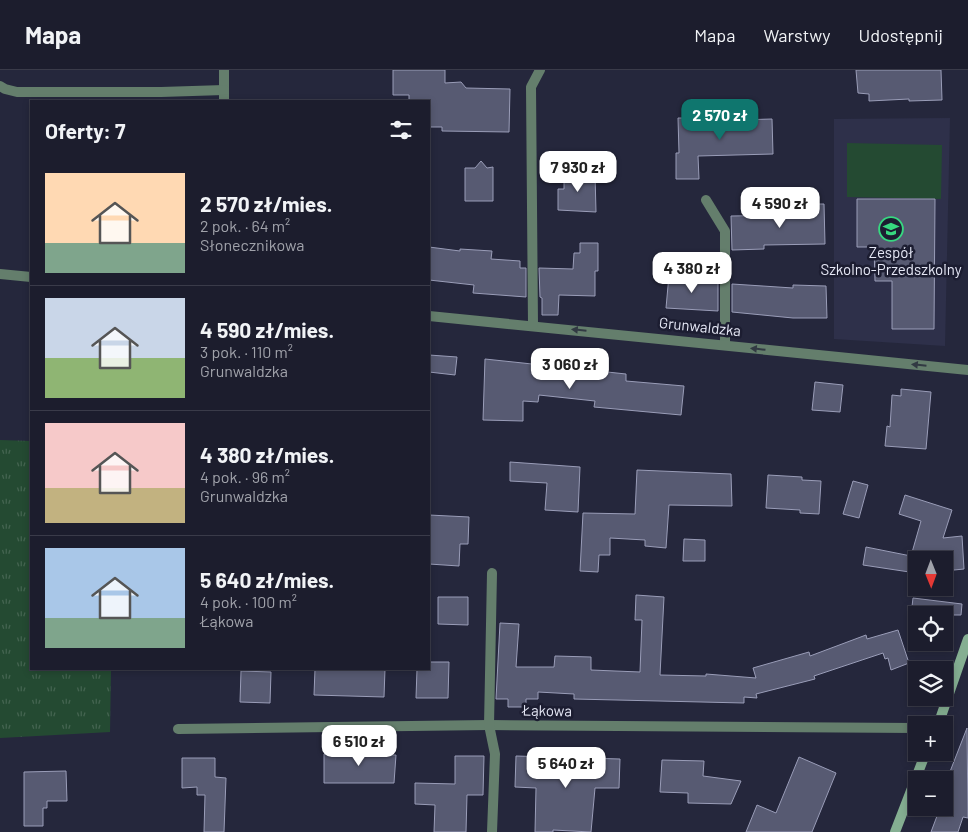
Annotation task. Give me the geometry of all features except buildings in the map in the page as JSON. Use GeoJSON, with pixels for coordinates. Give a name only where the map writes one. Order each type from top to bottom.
{"type":"FeatureCollection","features":[{"type":"Feature","properties":{"kind":"street"},"geometry":{"type":"LineString","coordinates":[[0,86],[18,92],[224,96],[224,70]]}},
{"type":"Feature","properties":{"kind":"street"},"geometry":{"type":"LineString","coordinates":[[533,325],[532,86],[540,70]]}},
{"type":"Feature","properties":{"kind":"street"},"geometry":{"type":"LineString","coordinates":[[706,200],[725,231],[725,345]]}},
{"type":"Feature","properties":{"kind":"street"},"geometry":{"type":"LineString","coordinates":[[0,274],[30,277]]}},
{"type":"Feature","properties":{"kind":"street","name":"Grunwaldzka"},"geometry":{"type":"LineString","coordinates":[[430,316],[968,370]]}},
{"type":"Feature","properties":{"kind":"street"},"geometry":{"type":"LineString","coordinates":[[492,573],[489,725],[495,754],[492,832]]}},
{"type":"Feature","properties":{"kind":"street"},"geometry":{"type":"LineString","coordinates":[[941,716],[968,639]]}},
{"type":"Feature","properties":{"kind":"street","name":"Łąkowa"},"geometry":{"type":"LineString","coordinates":[[178,729],[489,725],[908,728]]}},
{"type":"Feature","properties":{"kind":"street"},"geometry":{"type":"LineString","coordinates":[[895,832],[923,761]]}},
{"type":"Feature","properties":{"kind":"shaded area","name":"Zespół Szkolno-Przedszkolny"},"geometry":{"type":"Polygon","coordinates":[[[950,118],[945,346],[834,339],[834,119],[950,118]]]}},
{"type":"Feature","properties":{"kind":"green space"},"geometry":{"type":"Polygon","coordinates":[[[847,143],[942,145],[941,199],[847,197],[847,143]]]}},
{"type":"Feature","properties":{"kind":"green space"},"geometry":{"type":"Polygon","coordinates":[[[0,440],[30,441],[30,670],[111,670],[110,732],[0,738],[0,440]]]}},
{"type":"Feature","properties":{"kind":"place","name":"Zespół Szkolno-Przedszkolny"},"geometry":{"type":"Point","coordinates":[891,229]}}]}
